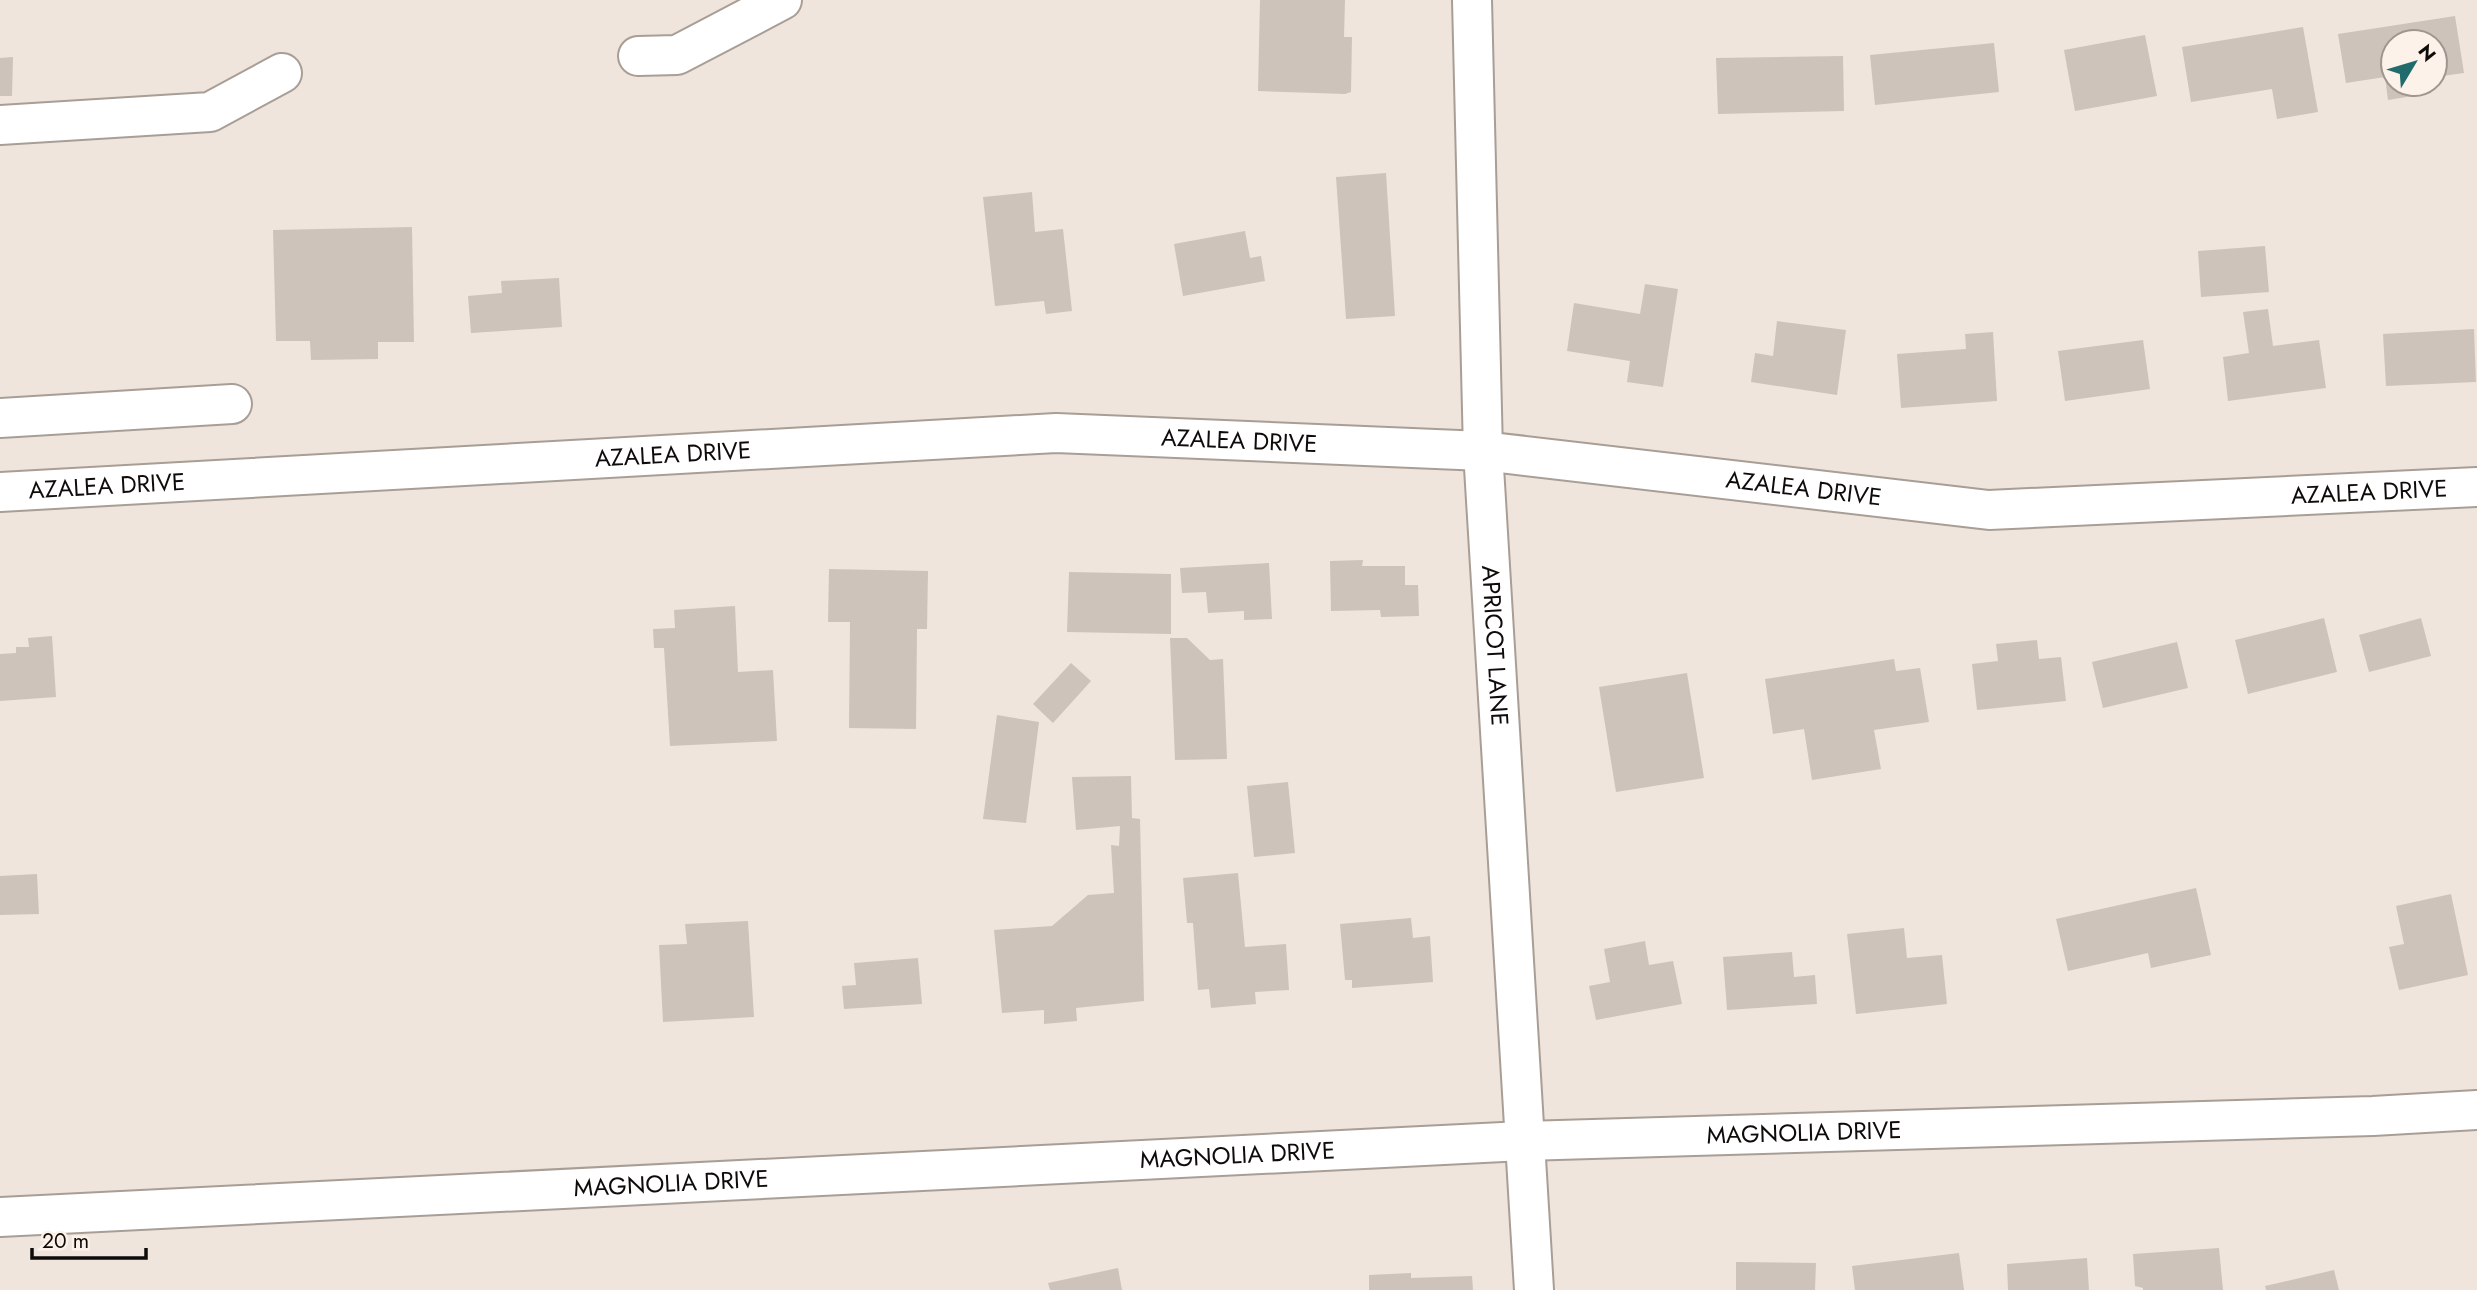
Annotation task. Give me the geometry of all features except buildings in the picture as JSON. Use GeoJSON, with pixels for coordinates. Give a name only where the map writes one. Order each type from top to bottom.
{"type":"FeatureCollection","features":[{"type":"Feature","properties":{"kind":"street"},"geometry":{"type":"LineString","coordinates":[[638,56],[677,55],[782,0]]}},
{"type":"Feature","properties":{"kind":"street","name":"APRICOT LANE"},"geometry":{"type":"LineString","coordinates":[[1472,0],[1483,451],[1534,1290]]}},
{"type":"Feature","properties":{"kind":"street"},"geometry":{"type":"LineString","coordinates":[[0,125],[210,112],[282,73]]}},
{"type":"Feature","properties":{"kind":"street"},"geometry":{"type":"LineString","coordinates":[[0,418],[232,404]]}},
{"type":"Feature","properties":{"kind":"street","name":"AZALEA DRIVE"},"geometry":{"type":"LineString","coordinates":[[0,492],[1056,433],[1483,451],[1989,510],[2477,488]]}},
{"type":"Feature","properties":{"kind":"street","name":"MAGNOLIA DRIVE"},"geometry":{"type":"LineString","coordinates":[[0,1217],[1523,1141],[2373,1116],[2477,1110]]}}]}
